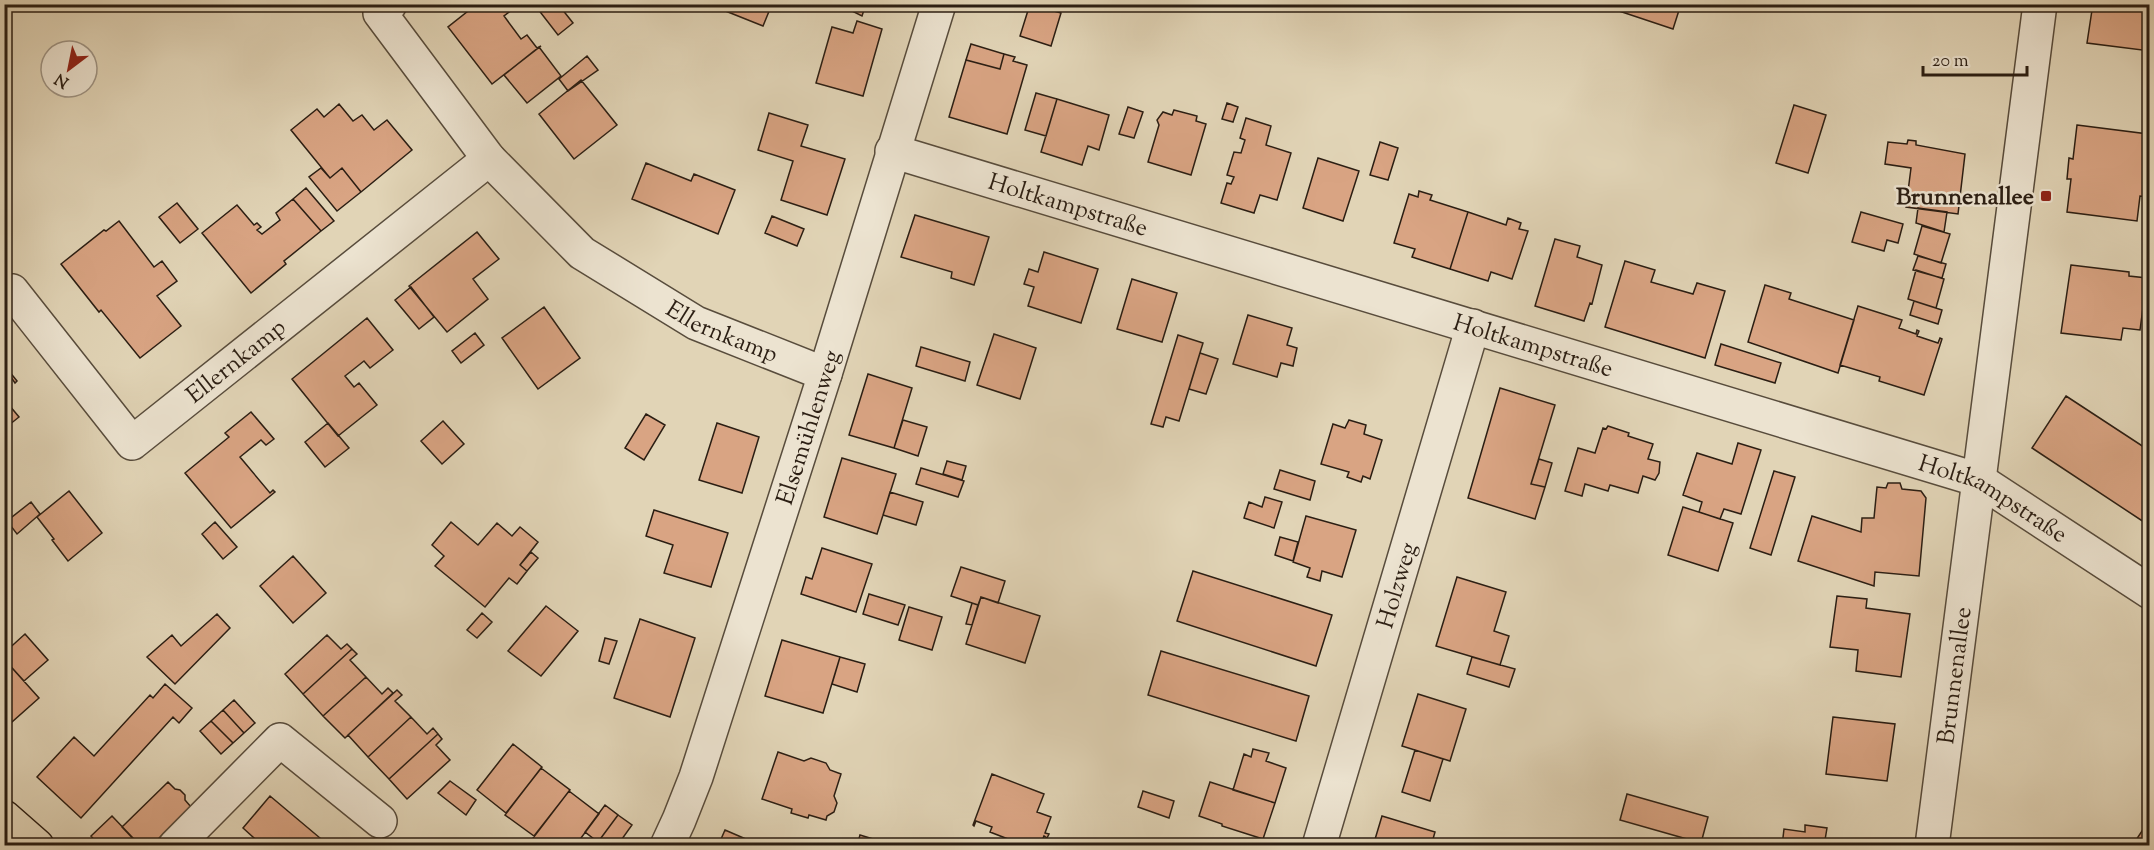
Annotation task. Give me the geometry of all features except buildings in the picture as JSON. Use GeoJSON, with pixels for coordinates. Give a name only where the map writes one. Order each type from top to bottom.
{"type":"FeatureCollection","features":[{"type":"Feature","properties":{"kind":"main road"},"geometry":{"type":"LineString","coordinates":[[4,817],[37,846]]}},
{"type":"Feature","properties":{"kind":"street","name":"Ellernkamp"},"geometry":{"type":"LineString","coordinates":[[390,4],[380,13],[489,159],[582,253],[696,323],[825,374]]}},
{"type":"Feature","properties":{"kind":"street","name":"Elsemühlenweg"},"geometry":{"type":"LineString","coordinates":[[667,846],[696,777],[825,374],[939,4]]}},
{"type":"Feature","properties":{"kind":"street","name":"Brunnenallee"},"geometry":{"type":"LineString","coordinates":[[1932,846],[2040,4]]}},
{"type":"Feature","properties":{"kind":"street","name":"Holtkampstraße"},"geometry":{"type":"LineString","coordinates":[[892,151],[1979,480],[2150,592]]}},
{"type":"Feature","properties":{"kind":"street","name":"Ellernkamp"},"geometry":{"type":"LineString","coordinates":[[12,291],[132,443],[489,159]]}},
{"type":"Feature","properties":{"kind":"street","name":"Holzweg"},"geometry":{"type":"LineString","coordinates":[[1319,846],[1473,326]]}},
{"type":"Feature","properties":{"kind":"street"},"geometry":{"type":"LineString","coordinates":[[175,846],[280,740],[380,821]]}},
{"type":"Feature","properties":{"kind":"place","name":"Brunnenallee"},"geometry":{"type":"Point","coordinates":[2046,196]}}]}
